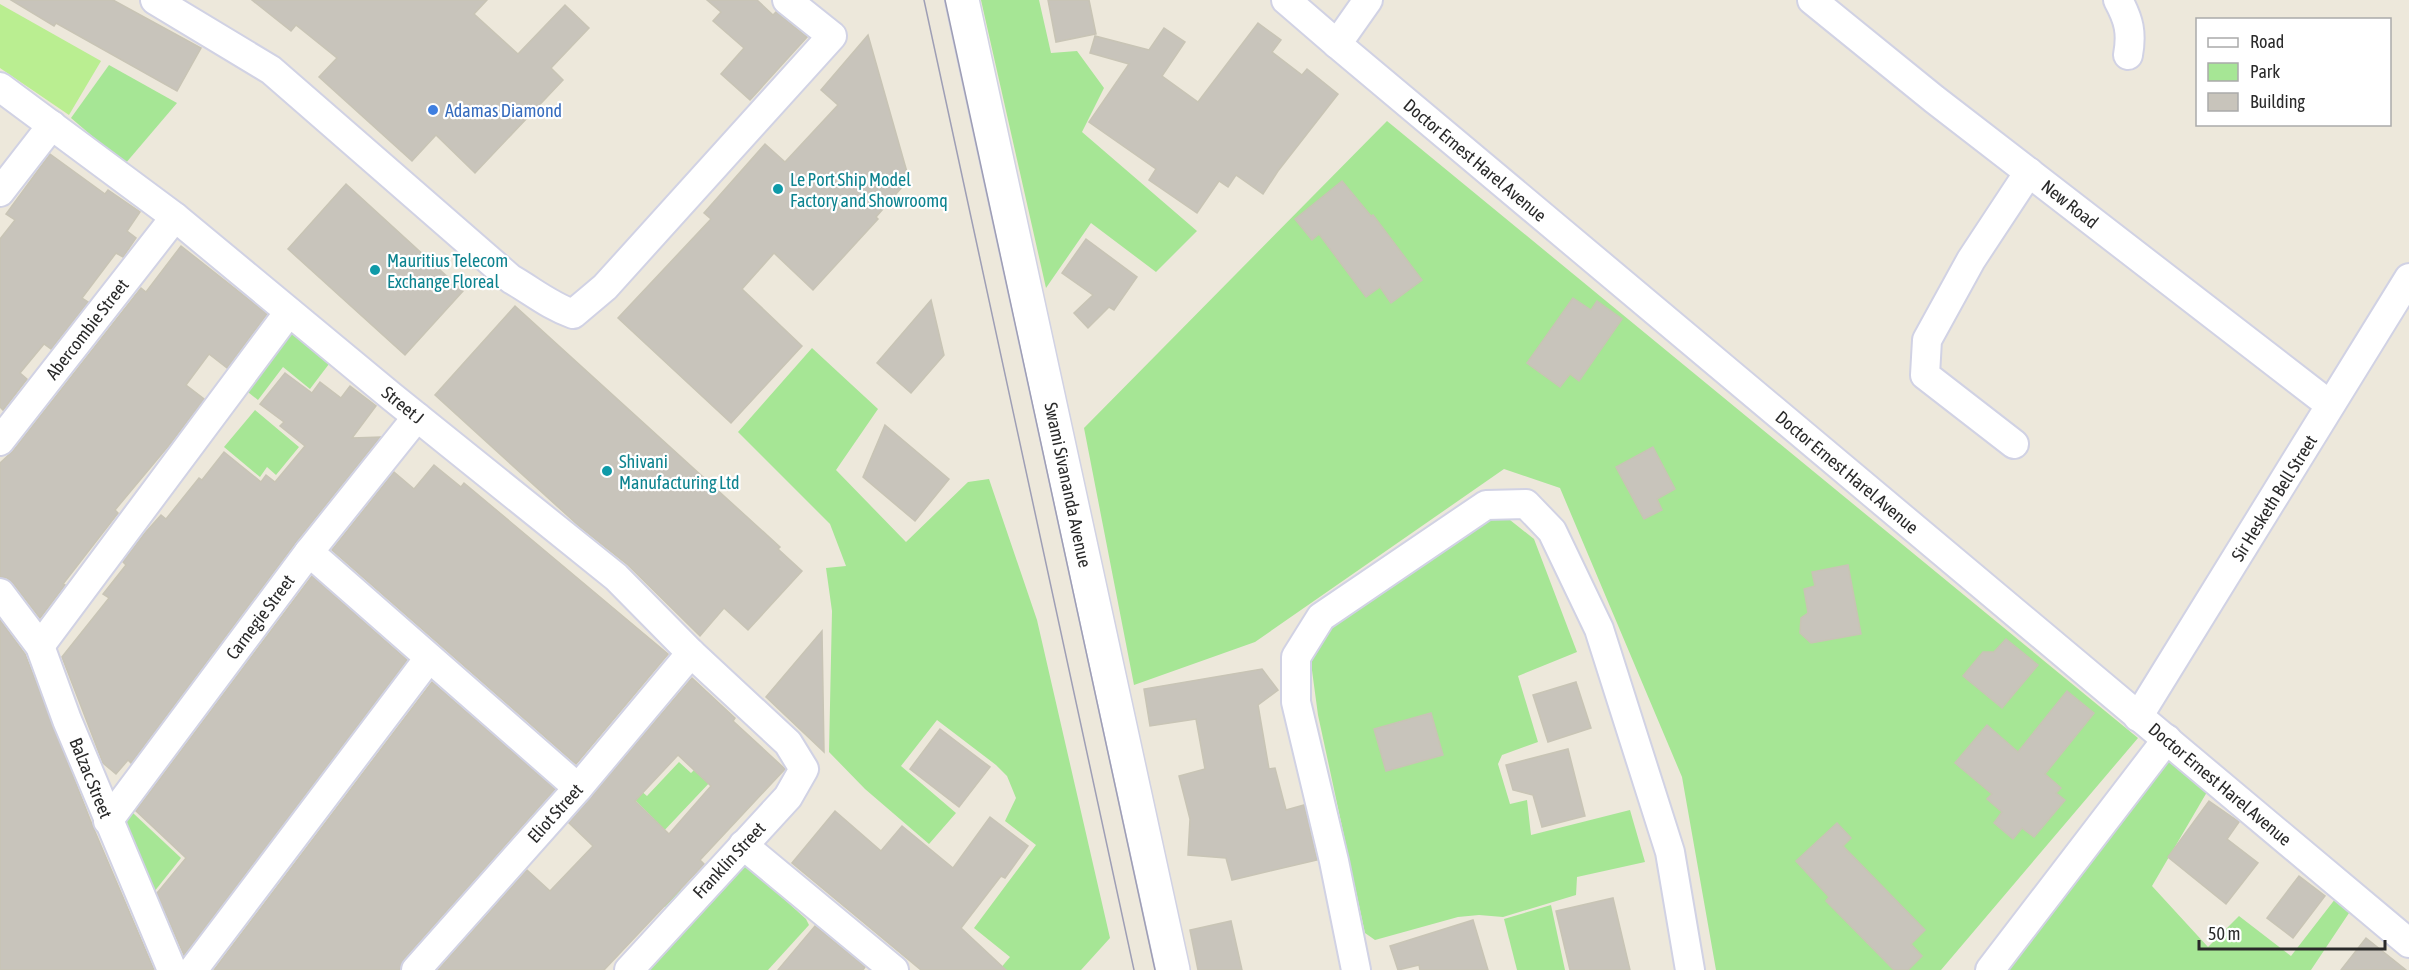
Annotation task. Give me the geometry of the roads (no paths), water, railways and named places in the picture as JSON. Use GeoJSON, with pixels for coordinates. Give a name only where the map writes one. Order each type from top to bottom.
{"type":"FeatureCollection","features":[{"type":"Feature","properties":{"kind":"street"},"geometry":{"type":"LineString","coordinates":[[155,0],[271,70],[511,279],[535,292],[552,307],[573,314],[605,287],[832,36],[787,0]]}},
{"type":"Feature","properties":{"kind":"street","name":"Swami Sivananda Avenue"},"geometry":{"type":"LineString","coordinates":[[962,0],[1173,970]]}},
{"type":"Feature","properties":{"kind":"street","name":"Doctor Ernest Harel Avenue"},"geometry":{"type":"LineString","coordinates":[[1287,0],[2409,943]]}},
{"type":"Feature","properties":{"kind":"street"},"geometry":{"type":"LineString","coordinates":[[1337,44],[1368,0]]}},
{"type":"Feature","properties":{"kind":"street","name":"New Road"},"geometry":{"type":"LineString","coordinates":[[1812,0],[2029,172],[2330,405]]}},
{"type":"Feature","properties":{"kind":"street"},"geometry":{"type":"LineString","coordinates":[[2118,0],[2130,23],[2131,38],[2128,55]]}},
{"type":"Feature","properties":{"kind":"street","name":"Street J"},"geometry":{"type":"LineString","coordinates":[[0,87],[175,217],[417,417],[616,577],[691,653],[788,743]]}},
{"type":"Feature","properties":{"kind":"street"},"geometry":{"type":"LineString","coordinates":[[0,192],[52,126]]}},
{"type":"Feature","properties":{"kind":"street"},"geometry":{"type":"LineString","coordinates":[[2014,444],[1925,375],[1927,340],[1971,260],[2029,172]]}},
{"type":"Feature","properties":{"kind":"street","name":"Abercombie Street"},"geometry":{"type":"LineString","coordinates":[[0,441],[175,217]]}},
{"type":"Feature","properties":{"kind":"street","name":"Sir Hesketh Bell Street"},"geometry":{"type":"LineString","coordinates":[[2138,717],[2409,279]]}},
{"type":"Feature","properties":{"kind":"street"},"geometry":{"type":"LineString","coordinates":[[40,646],[289,312]]}},
{"type":"Feature","properties":{"kind":"street","name":"Carnegie Street"},"geometry":{"type":"LineString","coordinates":[[108,821],[309,552],[417,417]]}},
{"type":"Feature","properties":{"kind":"street"},"geometry":{"type":"LineString","coordinates":[[1356,970],[1334,861],[1296,702],[1296,657],[1321,617],[1486,505],[1506,504],[1526,504],[1552,531],[1599,630],[1670,852],[1690,970]]}},
{"type":"Feature","properties":{"kind":"street"},"geometry":{"type":"LineString","coordinates":[[309,552],[578,788]]}},
{"type":"Feature","properties":{"kind":"street","name":"Balzac Street"},"geometry":{"type":"LineString","coordinates":[[0,593],[40,646],[67,720],[171,970]]}},
{"type":"Feature","properties":{"kind":"street","name":"Eliot Street"},"geometry":{"type":"LineString","coordinates":[[416,970],[578,788],[691,653]]}},
{"type":"Feature","properties":{"kind":"street"},"geometry":{"type":"LineString","coordinates":[[193,970],[429,658]]}},
{"type":"Feature","properties":{"kind":"street"},"geometry":{"type":"LineString","coordinates":[[1990,970],[2167,739]]}},
{"type":"Feature","properties":{"kind":"street","name":"Franklin Street"},"geometry":{"type":"LineString","coordinates":[[629,970],[788,797],[804,770],[788,743]]}},
{"type":"Feature","properties":{"kind":"street"},"geometry":{"type":"LineString","coordinates":[[743,845],[894,970]]}},
{"type":"Feature","properties":{"kind":"tram line"},"geometry":{"type":"LineString","coordinates":[[924,0],[1134,970]]}},
{"type":"Feature","properties":{"kind":"tram line"},"geometry":{"type":"LineString","coordinates":[[945,0],[1155,970]]}},
{"type":"Feature","properties":{"kind":"place","name":"Adamas Diamond"},"geometry":{"type":"Point","coordinates":[433,110]}},
{"type":"Feature","properties":{"kind":"place","name":"Le Port Ship Model Factory and Showroomq"},"geometry":{"type":"Point","coordinates":[778,189]}},
{"type":"Feature","properties":{"kind":"place","name":"Mauritius Telecom Exchange Floreal"},"geometry":{"type":"Point","coordinates":[375,270]}},
{"type":"Feature","properties":{"kind":"place","name":"Shivani Manufacturing Ltd"},"geometry":{"type":"Point","coordinates":[607,471]}}]}
